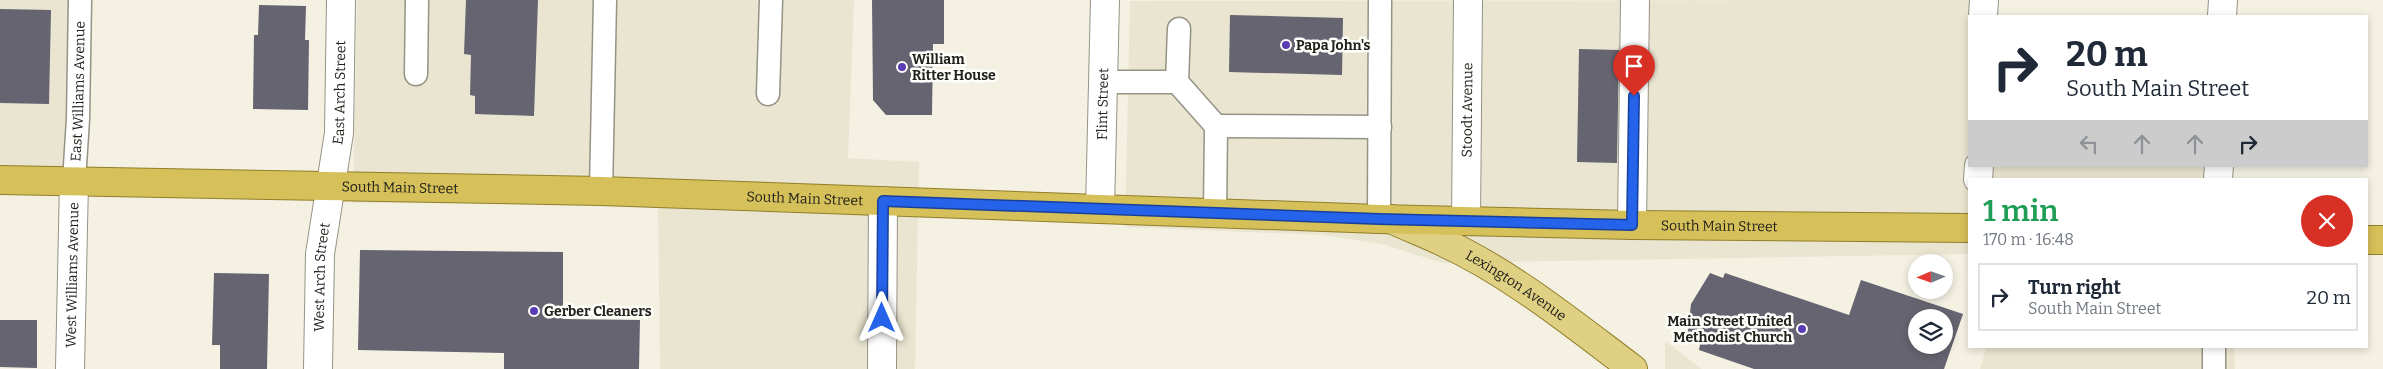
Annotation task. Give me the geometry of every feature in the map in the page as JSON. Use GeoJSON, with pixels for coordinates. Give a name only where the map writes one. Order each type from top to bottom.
{"type":"FeatureCollection","features":[{"type":"Feature","properties":{"kind":"highway","name":"South Main Street"},"geometry":{"type":"LineString","coordinates":[[0,180],[601,191],[1385,219],[1632,225],[1968,228]]}},
{"type":"Feature","properties":{"kind":"highway"},"geometry":{"type":"LineString","coordinates":[[2368,240],[2383,240]]}},
{"type":"Feature","properties":{"kind":"main road","name":"Lexington Avenue"},"geometry":{"type":"LineString","coordinates":[[1385,219],[1445,242],[1480,263],[1544,303],[1633,369]]}},
{"type":"Feature","properties":{"kind":"street","name":"East Arch Street"},"geometry":{"type":"LineString","coordinates":[[331,185],[339,133],[341,0]]}},
{"type":"Feature","properties":{"kind":"street","name":"Flint Street"},"geometry":{"type":"LineString","coordinates":[[1100,209],[1104,0]]}},
{"type":"Feature","properties":{"kind":"street","name":"Stoodt Avenue"},"geometry":{"type":"LineString","coordinates":[[1466,220],[1468,0]]}},
{"type":"Feature","properties":{"kind":"street"},"geometry":{"type":"LineString","coordinates":[[1632,225],[1635,0]]}},
{"type":"Feature","properties":{"kind":"street"},"geometry":{"type":"LineString","coordinates":[[1983,15],[1984,0]]}},
{"type":"Feature","properties":{"kind":"street"},"geometry":{"type":"LineString","coordinates":[[2222,15],[2223,0]]}},
{"type":"Feature","properties":{"kind":"street","name":"West Williams Avenue"},"geometry":{"type":"LineString","coordinates":[[70,369],[74,181]]}},
{"type":"Feature","properties":{"kind":"street","name":"West Arch Street"},"geometry":{"type":"LineString","coordinates":[[318,369],[320,254],[331,185]]}},
{"type":"Feature","properties":{"kind":"street"},"geometry":{"type":"LineString","coordinates":[[882,369],[883,201]]}},
{"type":"Feature","properties":{"kind":"lane","name":"East Williams Avenue"},"geometry":{"type":"LineString","coordinates":[[74,181],[78,119],[80,0]]}},
{"type":"Feature","properties":{"kind":"lane"},"geometry":{"type":"LineString","coordinates":[[416,74],[417,0]]}},
{"type":"Feature","properties":{"kind":"lane"},"geometry":{"type":"LineString","coordinates":[[601,191],[605,0]]}},
{"type":"Feature","properties":{"kind":"lane"},"geometry":{"type":"LineString","coordinates":[[768,94],[771,0]]}},
{"type":"Feature","properties":{"kind":"lane"},"geometry":{"type":"LineString","coordinates":[[1380,0],[1380,127],[1385,219]]}},
{"type":"Feature","properties":{"kind":"lane"},"geometry":{"type":"LineString","coordinates":[[1179,29],[1177,82],[1216,126],[1215,213]]}},
{"type":"Feature","properties":{"kind":"lane"},"geometry":{"type":"LineString","coordinates":[[1103,82],[1177,82]]}},
{"type":"Feature","properties":{"kind":"lane"},"geometry":{"type":"LineString","coordinates":[[1216,126],[1380,127]]}},
{"type":"Feature","properties":{"kind":"lane"},"geometry":{"type":"LineString","coordinates":[[2214,348],[2214,369]]}},
{"type":"Feature","properties":{"kind":"shaded area"},"geometry":{"type":"Polygon","coordinates":[[[0,0],[69,0],[65,174],[0,173],[0,0]]]}},
{"type":"Feature","properties":{"kind":"shaded area"},"geometry":{"type":"Polygon","coordinates":[[[357,0],[854,0],[848,158],[919,162],[915,369],[660,369],[658,204],[353,203],[357,0]]]}},
{"type":"Feature","properties":{"kind":"shaded area"},"geometry":{"type":"Polygon","coordinates":[[[1991,0],[1991,15],[1968,15],[1968,167],[2230,167],[2230,178],[1968,178],[1968,254],[1442,263],[1382,244],[1323,235],[1125,227],[1130,1],[1991,0]]]}},
{"type":"Feature","properties":{"kind":"shaded area"},"geometry":{"type":"Polygon","coordinates":[[[1665,341],[1702,369],[1665,369],[1665,341]]]}},
{"type":"Feature","properties":{"kind":"shaded area"},"geometry":{"type":"Polygon","coordinates":[[[1986,348],[2234,348],[2235,369],[1980,369],[1986,348]]]}},
{"type":"Feature","properties":{"kind":"building"},"geometry":{"type":"Polygon","coordinates":[[[466,0],[538,0],[534,116],[475,114],[475,96],[470,95],[471,55],[464,54],[466,0]]]}},
{"type":"Feature","properties":{"kind":"building","name":"William Ritter House"},"geometry":{"type":"Polygon","coordinates":[[[872,0],[944,0],[944,44],[933,44],[932,115],[886,115],[873,100],[872,0]]]}},
{"type":"Feature","properties":{"kind":"building"},"geometry":{"type":"Polygon","coordinates":[[[259,5],[306,6],[305,40],[309,40],[308,110],[253,109],[254,35],[258,35],[259,5]]]}},
{"type":"Feature","properties":{"kind":"building"},"geometry":{"type":"Polygon","coordinates":[[[0,9],[51,10],[49,104],[0,103],[0,9]]]}},
{"type":"Feature","properties":{"kind":"building","name":"Papa John's"},"geometry":{"type":"Polygon","coordinates":[[[1230,15],[1343,18],[1342,75],[1229,72],[1230,15]]]}},
{"type":"Feature","properties":{"kind":"building"},"geometry":{"type":"Polygon","coordinates":[[[1579,49],[1619,50],[1617,163],[1577,162],[1579,49]]]}},
{"type":"Feature","properties":{"kind":"building"},"geometry":{"type":"Polygon","coordinates":[[[360,250],[563,252],[563,319],[640,320],[639,369],[504,369],[504,353],[358,350],[360,250]]]}},
{"type":"Feature","properties":{"kind":"building"},"geometry":{"type":"Polygon","coordinates":[[[214,273],[269,274],[267,369],[220,369],[220,345],[212,345],[214,273]]]}},
{"type":"Feature","properties":{"kind":"building","name":"Main Street United Methodist Church"},"geometry":{"type":"Polygon","coordinates":[[[1710,273],[1723,278],[1725,273],[1849,315],[1861,280],[1908,296],[1908,299],[1918,299],[1948,309],[1908,309],[1908,354],[1949,354],[1944,369],[1754,369],[1699,350],[1700,344],[1687,340],[1691,304],[1710,273]]]}},
{"type":"Feature","properties":{"kind":"building","name":"Main Street United Methodist Church"},"geometry":{"type":"Polygon","coordinates":[[[1953,311],[1963,314],[1953,343],[1953,311]]]}},
{"type":"Feature","properties":{"kind":"building"},"geometry":{"type":"Polygon","coordinates":[[[0,320],[37,320],[37,368],[0,367],[0,320]]]}},
{"type":"Feature","properties":{"kind":"place","name":"Papa John's"},"geometry":{"type":"Point","coordinates":[1286,45]}},
{"type":"Feature","properties":{"kind":"place","name":"William Ritter House"},"geometry":{"type":"Point","coordinates":[902,67]}},
{"type":"Feature","properties":{"kind":"place","name":"Gerber Cleaners"},"geometry":{"type":"Point","coordinates":[534,311]}},
{"type":"Feature","properties":{"kind":"place","name":"Main Street United Methodist Church"},"geometry":{"type":"Point","coordinates":[1802,329]}},
{"type":"Feature","properties":{"kind":"route"},"geometry":{"type":"LineString","coordinates":[[882,318],[883,201],[1379,219],[1632,225],[1634,96]]}}]}
